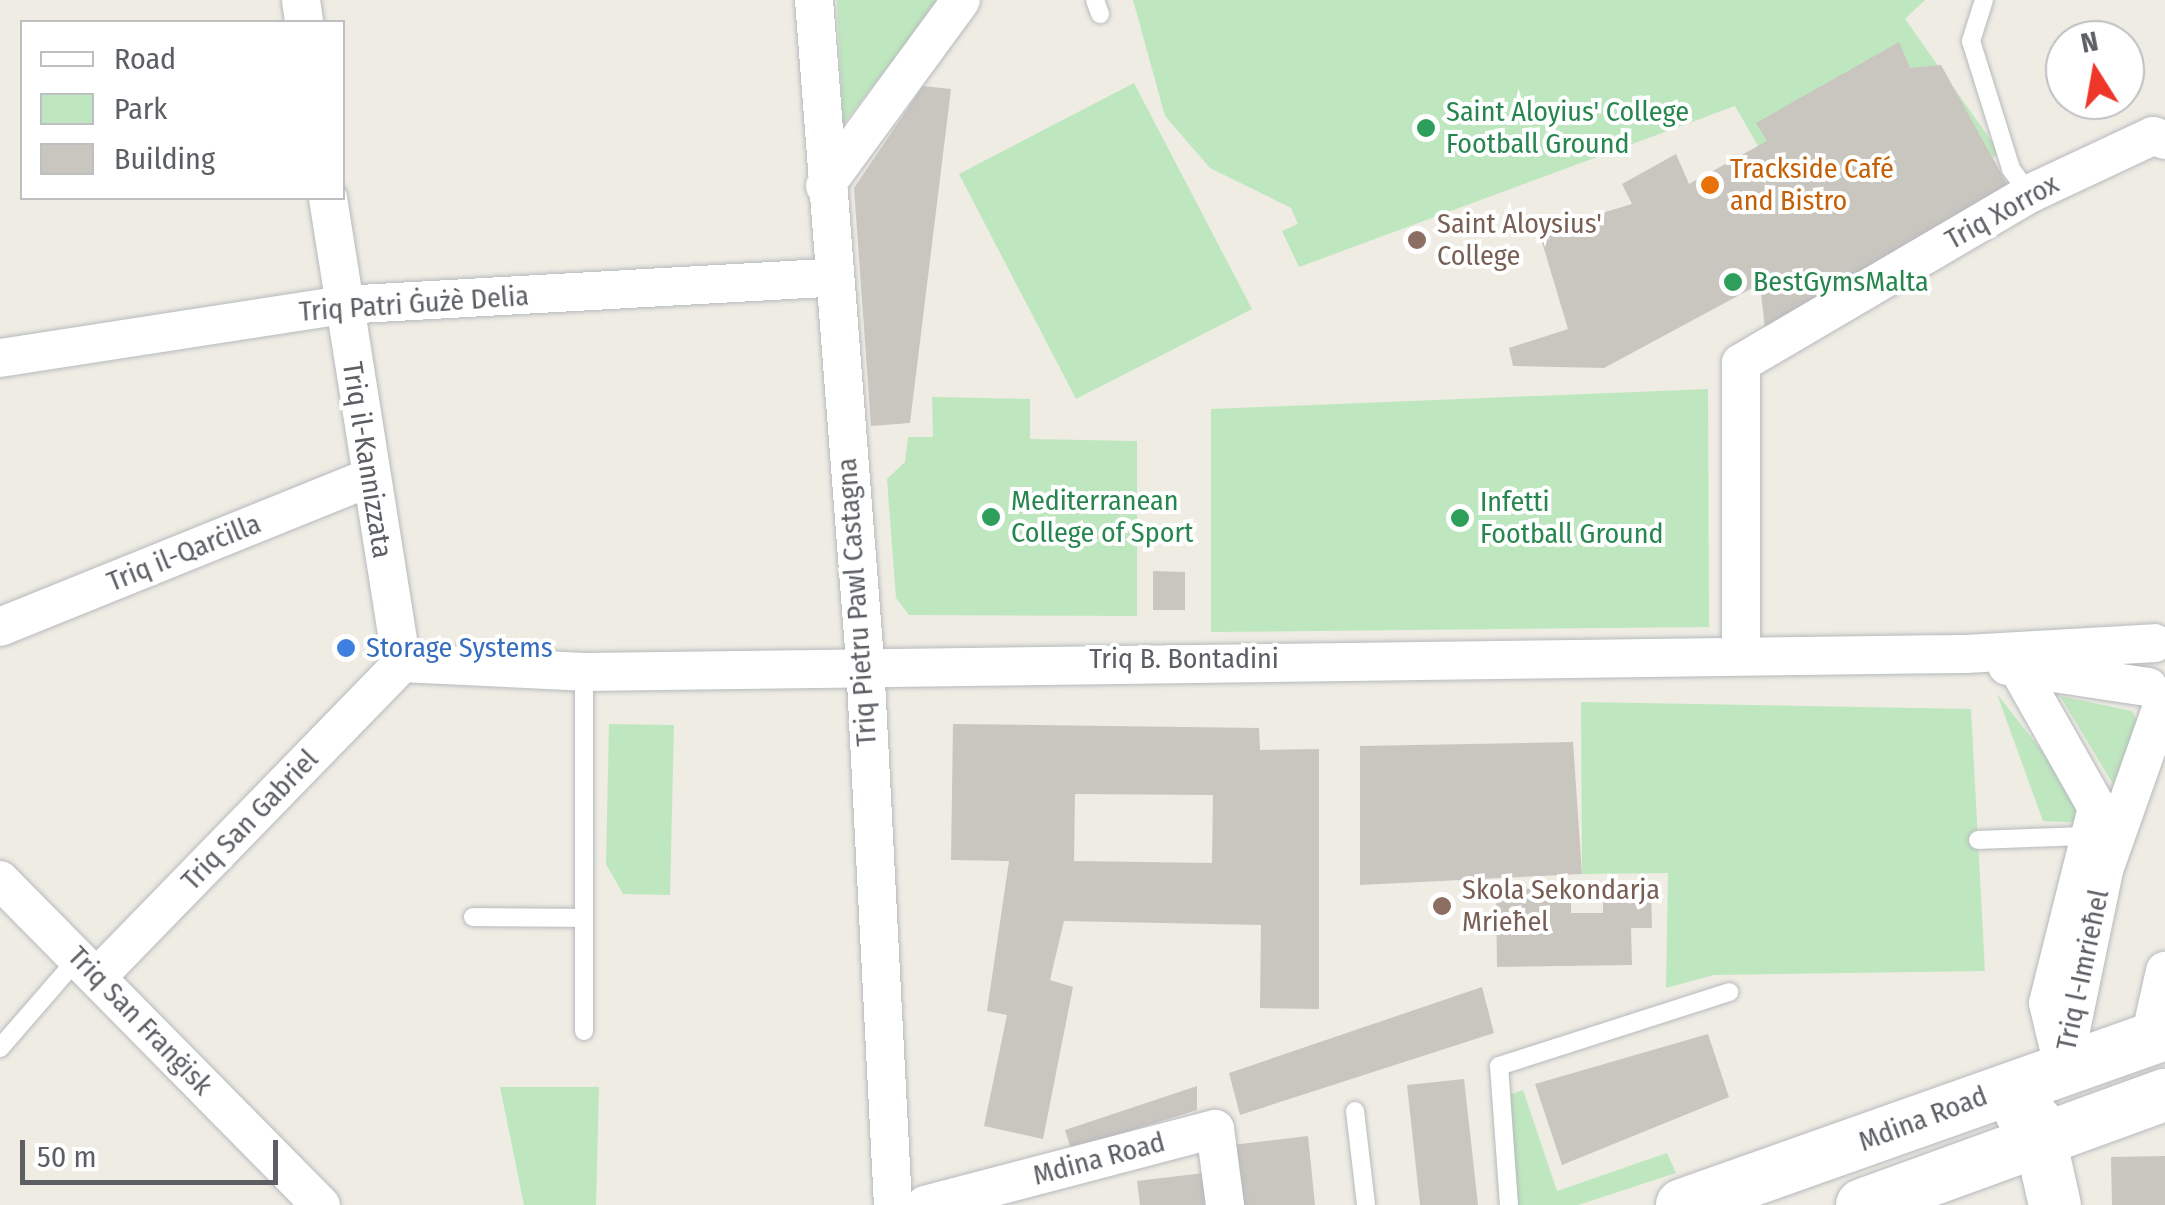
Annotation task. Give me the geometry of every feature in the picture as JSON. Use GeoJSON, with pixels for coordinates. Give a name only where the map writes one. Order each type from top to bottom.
{"type":"FeatureCollection","features":[{"type":"Feature","properties":{"kind":"main road","name":"Mdina Road"},"geometry":{"type":"LineString","coordinates":[[1682,1205],[2063,1066],[2157,1036]]}},
{"type":"Feature","properties":{"kind":"main road"},"geometry":{"type":"LineString","coordinates":[[2157,1036],[2157,1097]]}},
{"type":"Feature","properties":{"kind":"main road"},"geometry":{"type":"LineString","coordinates":[[2063,1066],[2157,1097]]}},
{"type":"Feature","properties":{"kind":"main road"},"geometry":{"type":"LineString","coordinates":[[1862,1205],[2157,1097]]}},
{"type":"Feature","properties":{"kind":"main road"},"geometry":{"type":"LineString","coordinates":[[1836,1152],[1874,1152],[1999,1110],[2036,1121],[2042,1200]]}},
{"type":"Feature","properties":{"kind":"street","name":"Triq Pietru Pawl Castagna"},"geometry":{"type":"LineString","coordinates":[[814,0],[830,278],[865,662],[893,1205]]}},
{"type":"Feature","properties":{"kind":"street"},"geometry":{"type":"LineString","coordinates":[[825,186],[962,0]]}},
{"type":"Feature","properties":{"kind":"street","name":"Triq Xorrox"},"geometry":{"type":"LineString","coordinates":[[1741,655],[1741,363],[2029,194],[2153,136],[2165,140]]}},
{"type":"Feature","properties":{"kind":"street","name":"Triq il-Kannizzata"},"geometry":{"type":"LineString","coordinates":[[328,200],[368,478],[402,663]]}},
{"type":"Feature","properties":{"kind":"street","name":"Triq Patri Ġużè Delia"},"geometry":{"type":"LineString","coordinates":[[0,358],[342,305],[830,278]]}},
{"type":"Feature","properties":{"kind":"street","name":"Triq il-Qarċilla"},"geometry":{"type":"LineString","coordinates":[[0,627],[368,478]]}},
{"type":"Feature","properties":{"kind":"street","name":"Triq B. Bontadini"},"geometry":{"type":"LineString","coordinates":[[402,663],[584,672],[865,662],[1966,654],[2160,640]]}},
{"type":"Feature","properties":{"kind":"street","name":"Triq l-Imrieħel"},"geometry":{"type":"LineString","coordinates":[[2063,1066],[2104,870],[2160,694],[2142,668],[2160,640]]}},
{"type":"Feature","properties":{"kind":"street","name":"Triq B. Bontadini"},"geometry":{"type":"LineString","coordinates":[[1966,654],[2020,670],[2160,694]]}},
{"type":"Feature","properties":{"kind":"street","name":"Triq San Gabriel"},"geometry":{"type":"LineString","coordinates":[[88,968],[402,663]]}},
{"type":"Feature","properties":{"kind":"street","name":"Triq l-Imrieħel"},"geometry":{"type":"LineString","coordinates":[[2020,670],[2092,785],[2088,836],[2048,1003],[2063,1066]]}},
{"type":"Feature","properties":{"kind":"street","name":"Triq San Franġisk"},"geometry":{"type":"LineString","coordinates":[[0,880],[321,1205]]}},
{"type":"Feature","properties":{"kind":"street"},"geometry":{"type":"LineString","coordinates":[[2157,1036],[2165,971]]}},
{"type":"Feature","properties":{"kind":"street","name":"Mdina Road"},"geometry":{"type":"LineString","coordinates":[[925,1205],[1214,1129],[1225,1205]]}},
{"type":"Feature","properties":{"kind":"lane"},"geometry":{"type":"LineString","coordinates":[[1984,0],[1971,41],[2011,168],[2029,194]]}},
{"type":"Feature","properties":{"kind":"lane"},"geometry":{"type":"LineString","coordinates":[[584,672],[584,1031]]}},
{"type":"Feature","properties":{"kind":"lane"},"geometry":{"type":"LineString","coordinates":[[1978,840],[2088,836]]}},
{"type":"Feature","properties":{"kind":"lane"},"geometry":{"type":"LineString","coordinates":[[472,916],[584,918]]}},
{"type":"Feature","properties":{"kind":"lane"},"geometry":{"type":"LineString","coordinates":[[0,1048],[88,968]]}},
{"type":"Feature","properties":{"kind":"lane"},"geometry":{"type":"LineString","coordinates":[[1509,1205],[1500,1066],[1729,992]]}},
{"type":"Feature","properties":{"kind":"lane"},"geometry":{"type":"LineString","coordinates":[[1355,1111],[1366,1205]]}},
{"type":"Feature","properties":{"kind":"green space"},"geometry":{"type":"Polygon","coordinates":[[[837,0],[940,0],[843,124],[837,0]]]}},
{"type":"Feature","properties":{"kind":"green space","name":"Saint Aloyius' College Football Ground"},"geometry":{"type":"Polygon","coordinates":[[[1133,0],[1925,0],[1905,19],[2000,153],[1825,263],[1735,106],[1299,267],[1282,231],[1298,224],[1291,208],[1210,168],[1165,116],[1133,0]]]}},
{"type":"Feature","properties":{"kind":"green space"},"geometry":{"type":"Polygon","coordinates":[[[1134,83],[1252,309],[1076,399],[959,174],[1134,83]]]}},
{"type":"Feature","properties":{"kind":"green space","name":"Infetti Football Ground"},"geometry":{"type":"Polygon","coordinates":[[[1708,389],[1709,627],[1211,632],[1211,409],[1708,389]]]}},
{"type":"Feature","properties":{"kind":"green space"},"geometry":{"type":"Polygon","coordinates":[[[932,397],[1030,399],[1030,439],[1137,441],[1137,616],[909,615],[896,598],[887,479],[905,462],[908,437],[933,437],[932,397]]]}},
{"type":"Feature","properties":{"kind":"green space"},"geometry":{"type":"Polygon","coordinates":[[[1997,694],[2056,769],[2086,823],[2043,821],[1997,694]]]}},
{"type":"Feature","properties":{"kind":"green space"},"geometry":{"type":"Polygon","coordinates":[[[2060,696],[2132,711],[2143,733],[2119,794],[2060,696]]]}},
{"type":"Feature","properties":{"kind":"green space"},"geometry":{"type":"Polygon","coordinates":[[[1581,702],[1971,709],[1985,971],[1714,975],[1666,988],[1668,873],[1582,874],[1581,702]]]}},
{"type":"Feature","properties":{"kind":"green space"},"geometry":{"type":"Polygon","coordinates":[[[609,724],[674,725],[670,895],[623,894],[606,864],[609,724]]]}},
{"type":"Feature","properties":{"kind":"green space"},"geometry":{"type":"Polygon","coordinates":[[[500,1087],[599,1087],[596,1205],[524,1205],[500,1087]]]}},
{"type":"Feature","properties":{"kind":"green space"},"geometry":{"type":"Polygon","coordinates":[[[1523,1090],[1557,1191],[1667,1153],[1676,1173],[1578,1205],[1517,1205],[1509,1095],[1523,1090]]]}},
{"type":"Feature","properties":{"kind":"building"},"geometry":{"type":"Polygon","coordinates":[[[1899,42],[1910,68],[1941,65],[2011,191],[1765,329],[1760,284],[1604,368],[1513,366],[1509,348],[1568,329],[1539,232],[1632,204],[1622,184],[1676,154],[1689,184],[1767,141],[1756,123],[1899,42]]]}},
{"type":"Feature","properties":{"kind":"building"},"geometry":{"type":"Polygon","coordinates":[[[923,86],[951,89],[910,423],[871,426],[854,188],[923,86]]]}},
{"type":"Feature","properties":{"kind":"building"},"geometry":{"type":"Polygon","coordinates":[[[1153,571],[1185,572],[1185,610],[1153,610],[1153,571]]]}},
{"type":"Feature","properties":{"kind":"building"},"geometry":{"type":"Polygon","coordinates":[[[953,724],[1259,728],[1260,750],[1319,749],[1319,1009],[1260,1008],[1261,925],[1064,921],[1050,980],[1073,987],[1043,1139],[984,1126],[1007,1015],[987,1011],[1009,861],[951,860],[953,724]],[[1075,794],[1074,861],[1212,863],[1213,795],[1075,794]]]}},
{"type":"Feature","properties":{"kind":"building"},"geometry":{"type":"Polygon","coordinates":[[[1573,742],[1582,874],[1360,885],[1360,746],[1573,742]]]}},
{"type":"Feature","properties":{"kind":"building"},"geometry":{"type":"Polygon","coordinates":[[[1571,888],[1571,913],[1603,913],[1603,889],[1651,889],[1652,928],[1631,928],[1632,965],[1497,967],[1496,889],[1571,888]]]}},
{"type":"Feature","properties":{"kind":"building"},"geometry":{"type":"Polygon","coordinates":[[[1482,987],[1494,1033],[1240,1115],[1229,1073],[1482,987]]]}},
{"type":"Feature","properties":{"kind":"building"},"geometry":{"type":"Polygon","coordinates":[[[1708,1034],[1729,1097],[1562,1165],[1535,1084],[1708,1034]]]}},
{"type":"Feature","properties":{"kind":"building"},"geometry":{"type":"Polygon","coordinates":[[[1464,1079],[1478,1205],[1420,1205],[1407,1085],[1464,1079]]]}},
{"type":"Feature","properties":{"kind":"building"},"geometry":{"type":"Polygon","coordinates":[[[1197,1086],[1197,1110],[1071,1149],[1065,1130],[1197,1086]]]}},
{"type":"Feature","properties":{"kind":"building"},"geometry":{"type":"Polygon","coordinates":[[[1308,1136],[1315,1205],[1239,1205],[1232,1145],[1308,1136]]]}},
{"type":"Feature","properties":{"kind":"building"},"geometry":{"type":"Polygon","coordinates":[[[2165,1156],[2165,1205],[2112,1205],[2111,1157],[2165,1156]]]}},
{"type":"Feature","properties":{"kind":"building"},"geometry":{"type":"Polygon","coordinates":[[[1204,1173],[1208,1205],[1140,1205],[1137,1181],[1204,1173]]]}},
{"type":"Feature","properties":{"kind":"place","name":"Saint Aloyius' College Football Ground"},"geometry":{"type":"Point","coordinates":[1426,128]}},
{"type":"Feature","properties":{"kind":"place","name":"Trackside Café and Bistro"},"geometry":{"type":"Point","coordinates":[1710,185]}},
{"type":"Feature","properties":{"kind":"place","name":"Saint Aloysius' College"},"geometry":{"type":"Point","coordinates":[1417,240]}},
{"type":"Feature","properties":{"kind":"place","name":"BestGymsMalta"},"geometry":{"type":"Point","coordinates":[1733,282]}},
{"type":"Feature","properties":{"kind":"place","name":"Mediterranean College of Sport"},"geometry":{"type":"Point","coordinates":[991,517]}},
{"type":"Feature","properties":{"kind":"place","name":"Infetti Football Ground"},"geometry":{"type":"Point","coordinates":[1460,518]}},
{"type":"Feature","properties":{"kind":"place","name":"Storage Systems"},"geometry":{"type":"Point","coordinates":[346,648]}},
{"type":"Feature","properties":{"kind":"place","name":"Skola Sekondarja Mrieħel"},"geometry":{"type":"Point","coordinates":[1442,906]}}]}
